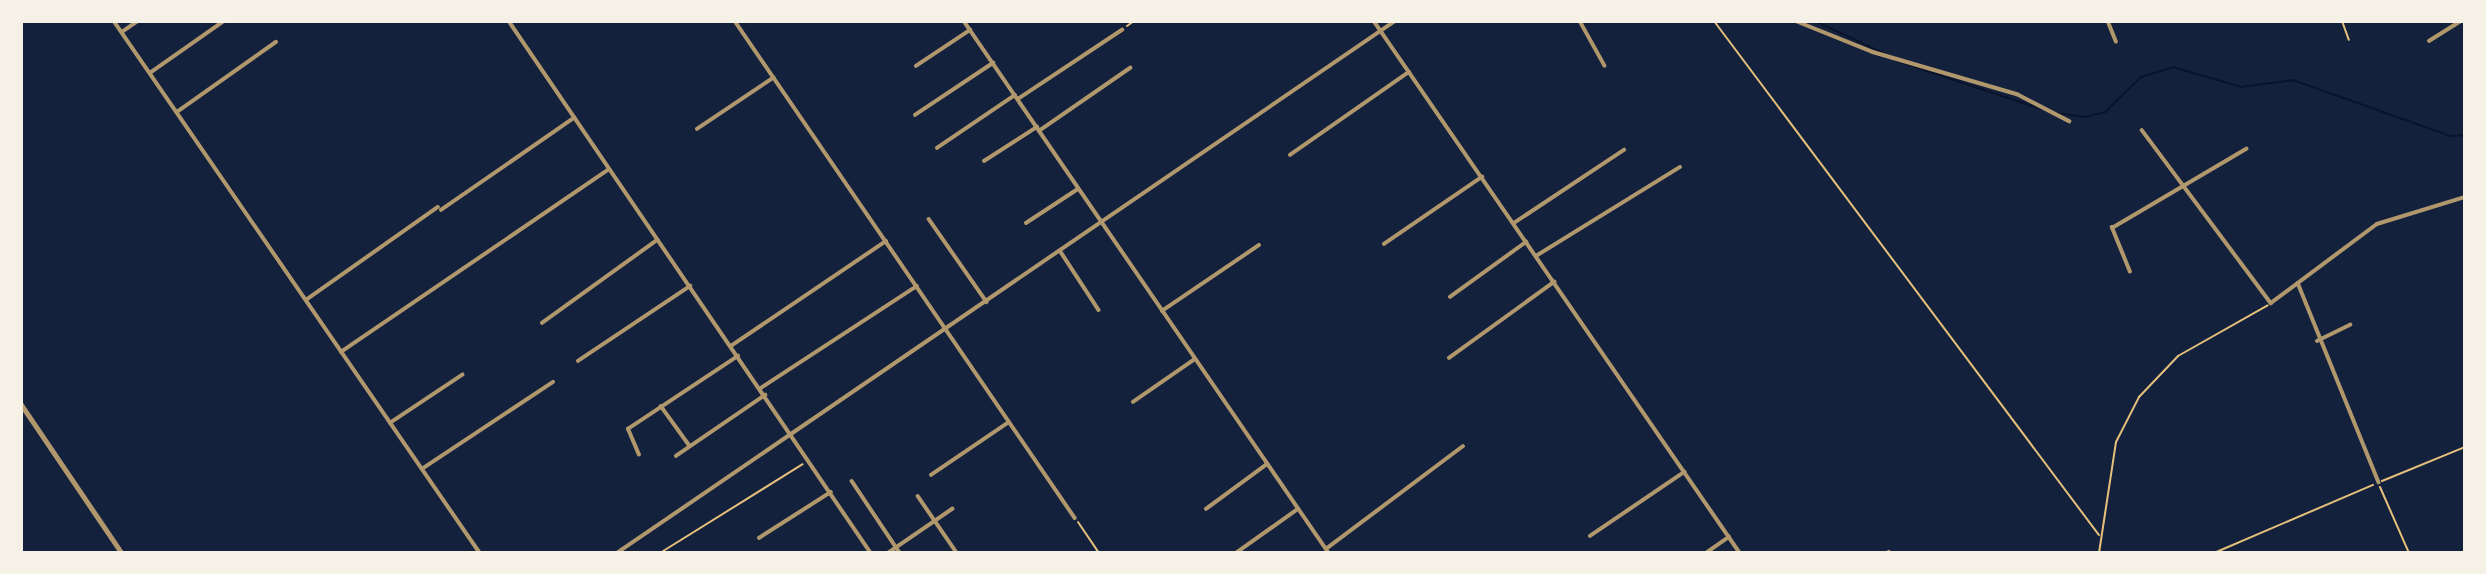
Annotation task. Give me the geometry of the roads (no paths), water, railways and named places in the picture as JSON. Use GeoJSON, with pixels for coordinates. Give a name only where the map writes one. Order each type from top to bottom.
{"type":"FeatureCollection","features":[{"type":"Feature","properties":{"kind":"street"},"geometry":{"type":"LineString","coordinates":[[114,21],[479,551],[472,553]]}},
{"type":"Feature","properties":{"kind":"street"},"geometry":{"type":"LineString","coordinates":[[122,32],[138,21]]}},
{"type":"Feature","properties":{"kind":"street"},"geometry":{"type":"LineString","coordinates":[[150,73],[225,21]]}},
{"type":"Feature","properties":{"kind":"street"},"geometry":{"type":"LineString","coordinates":[[509,21],[608,170],[794,436],[871,553]]}},
{"type":"Feature","properties":{"kind":"street"},"geometry":{"type":"LineString","coordinates":[[735,21],[1075,518]]}},
{"type":"Feature","properties":{"kind":"street"},"geometry":{"type":"LineString","coordinates":[[964,21],[1328,552],[1463,446]]}},
{"type":"Feature","properties":{"kind":"street"},"geometry":{"type":"LineString","coordinates":[[1374,21],[1740,553]]}},
{"type":"Feature","properties":{"kind":"street"},"geometry":{"type":"LineString","coordinates":[[617,553],[794,436],[1395,21]]}},
{"type":"Feature","properties":{"kind":"street"},"geometry":{"type":"LineString","coordinates":[[1580,21],[1605,66]]}},
{"type":"Feature","properties":{"kind":"street"},"geometry":{"type":"LineString","coordinates":[[1796,21],[1880,54],[1894,56],[2047,109],[2069,121]]}},
{"type":"Feature","properties":{"kind":"street"},"geometry":{"type":"LineString","coordinates":[[1806,25],[1811,21]]}},
{"type":"Feature","properties":{"kind":"street"},"geometry":{"type":"LineString","coordinates":[[2108,21],[2116,41]]}},
{"type":"Feature","properties":{"kind":"street"},"geometry":{"type":"LineString","coordinates":[[2429,41],[2461,21]]}},
{"type":"Feature","properties":{"kind":"street"},"geometry":{"type":"LineString","coordinates":[[916,66],[970,30]]}},
{"type":"Feature","properties":{"kind":"street"},"geometry":{"type":"LineString","coordinates":[[937,148],[1122,30]]}},
{"type":"Feature","properties":{"kind":"street"},"geometry":{"type":"LineString","coordinates":[[177,112],[276,43]]}},
{"type":"Feature","properties":{"kind":"street"},"geometry":{"type":"LineString","coordinates":[[915,115],[993,63]]}},
{"type":"Feature","properties":{"kind":"street"},"geometry":{"type":"LineString","coordinates":[[984,161],[1130,68]]}},
{"type":"Feature","properties":{"kind":"street"},"geometry":{"type":"LineString","coordinates":[[1290,155],[1409,72]]}},
{"type":"Feature","properties":{"kind":"street"},"geometry":{"type":"LineString","coordinates":[[697,130],[774,78]]}},
{"type":"Feature","properties":{"kind":"street"},"geometry":{"type":"LineString","coordinates":[[306,300],[574,118]]}},
{"type":"Feature","properties":{"kind":"street"},"geometry":{"type":"LineString","coordinates":[[2142,130],[2271,303],[2377,224],[2465,197]]}},
{"type":"Feature","properties":{"kind":"street"},"geometry":{"type":"LineString","coordinates":[[2130,272],[2111,230],[2246,149]]}},
{"type":"Feature","properties":{"kind":"street"},"geometry":{"type":"LineString","coordinates":[[1514,223],[1625,150]]}},
{"type":"Feature","properties":{"kind":"street"},"geometry":{"type":"LineString","coordinates":[[1536,256],[1680,167]]}},
{"type":"Feature","properties":{"kind":"street"},"geometry":{"type":"LineString","coordinates":[[341,352],[608,170]]}},
{"type":"Feature","properties":{"kind":"street"},"geometry":{"type":"LineString","coordinates":[[1384,244],[1482,177]]}},
{"type":"Feature","properties":{"kind":"street"},"geometry":{"type":"LineString","coordinates":[[1026,223],[1078,189]]}},
{"type":"Feature","properties":{"kind":"street"},"geometry":{"type":"LineString","coordinates":[[929,219],[987,302]]}},
{"type":"Feature","properties":{"kind":"street"},"geometry":{"type":"LineString","coordinates":[[542,323],[657,240]]}},
{"type":"Feature","properties":{"kind":"street"},"geometry":{"type":"LineString","coordinates":[[731,346],[886,241]]}},
{"type":"Feature","properties":{"kind":"street"},"geometry":{"type":"LineString","coordinates":[[1450,297],[1526,242]]}},
{"type":"Feature","properties":{"kind":"street"},"geometry":{"type":"LineString","coordinates":[[1162,311],[1259,246]]}},
{"type":"Feature","properties":{"kind":"street"},"geometry":{"type":"LineString","coordinates":[[1060,252],[1099,310]]}},
{"type":"Feature","properties":{"kind":"street"},"geometry":{"type":"LineString","coordinates":[[1449,358],[1553,282]]}},
{"type":"Feature","properties":{"kind":"street"},"geometry":{"type":"LineString","coordinates":[[2298,283],[2318,341],[2379,482]]}},
{"type":"Feature","properties":{"kind":"street"},"geometry":{"type":"LineString","coordinates":[[578,360],[690,286]]}},
{"type":"Feature","properties":{"kind":"street"},"geometry":{"type":"LineString","coordinates":[[761,388],[916,286]]}},
{"type":"Feature","properties":{"kind":"street"},"geometry":{"type":"LineString","coordinates":[[2318,341],[2350,325]]}},
{"type":"Feature","properties":{"kind":"street"},"geometry":{"type":"LineString","coordinates":[[639,455],[627,430],[738,356]]}},
{"type":"Feature","properties":{"kind":"street"},"geometry":{"type":"LineString","coordinates":[[1133,402],[1195,359]]}},
{"type":"Feature","properties":{"kind":"street"},"geometry":{"type":"LineString","coordinates":[[390,423],[462,375]]}},
{"type":"Feature","properties":{"kind":"street"},"geometry":{"type":"LineString","coordinates":[[422,469],[553,382]]}},
{"type":"Feature","properties":{"kind":"street"},"geometry":{"type":"LineString","coordinates":[[676,456],[765,394]]}},
{"type":"Feature","properties":{"kind":"street"},"geometry":{"type":"LineString","coordinates":[[21,404],[122,553]]}},
{"type":"Feature","properties":{"kind":"street"},"geometry":{"type":"LineString","coordinates":[[661,407],[690,446]]}},
{"type":"Feature","properties":{"kind":"street"},"geometry":{"type":"LineString","coordinates":[[931,475],[1009,422]]}},
{"type":"Feature","properties":{"kind":"street"},"geometry":{"type":"LineString","coordinates":[[1206,509],[1267,464]]}},
{"type":"Feature","properties":{"kind":"street"},"geometry":{"type":"LineString","coordinates":[[1590,537],[1684,472]]}},
{"type":"Feature","properties":{"kind":"street"},"geometry":{"type":"LineString","coordinates":[[852,481],[900,553]]}},
{"type":"Feature","properties":{"kind":"street"},"geometry":{"type":"LineString","coordinates":[[759,538],[831,492]]}},
{"type":"Feature","properties":{"kind":"street"},"geometry":{"type":"LineString","coordinates":[[918,496],[957,553]]}},
{"type":"Feature","properties":{"kind":"street"},"geometry":{"type":"LineString","coordinates":[[888,553],[952,509]]}},
{"type":"Feature","properties":{"kind":"street"},"geometry":{"type":"LineString","coordinates":[[1236,552],[1298,509]]}},
{"type":"Feature","properties":{"kind":"street"},"geometry":{"type":"LineString","coordinates":[[1706,553],[1729,537]]}},
{"type":"Feature","properties":{"kind":"waterway"},"geometry":{"type":"LineString","coordinates":[[1815,21],[1883,53]]}},
{"type":"Feature","properties":{"kind":"waterway"},"geometry":{"type":"LineString","coordinates":[[1897,61],[2041,109]]}},
{"type":"Feature","properties":{"kind":"waterway"},"geometry":{"type":"LineString","coordinates":[[2056,113],[2085,117],[2105,112],[2141,77],[2173,67],[2241,87],[2293,80],[2450,136],[2465,135]]}}]}
